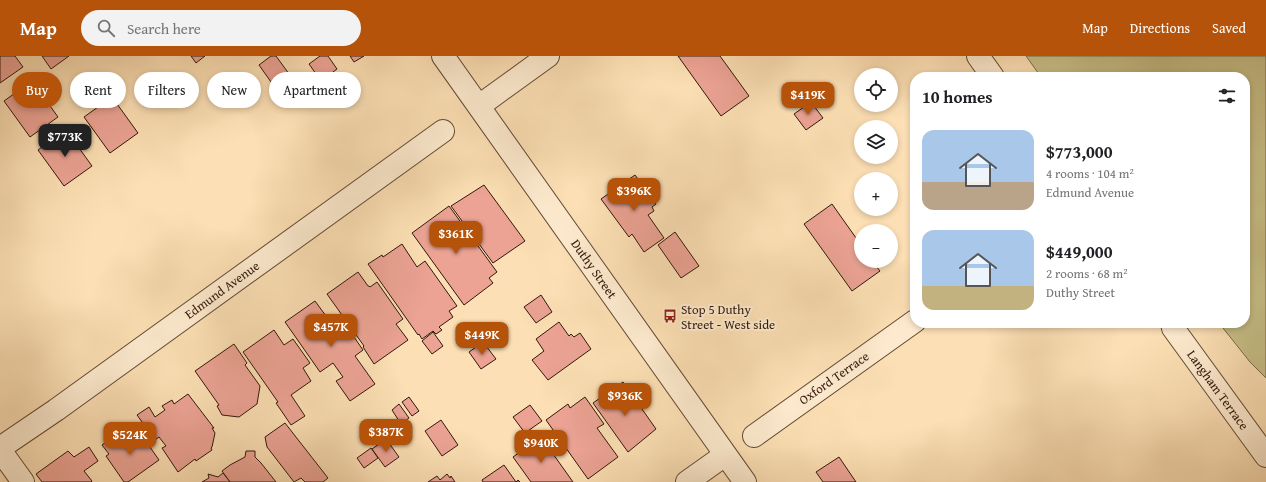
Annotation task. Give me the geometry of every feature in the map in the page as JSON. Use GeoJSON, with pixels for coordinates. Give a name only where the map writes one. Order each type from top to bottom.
{"type":"FeatureCollection","features":[{"type":"Feature","properties":{"kind":"street","name":"Duthy Street"},"geometry":{"type":"LineString","coordinates":[[443,56],[746,482]]}},
{"type":"Feature","properties":{"kind":"street"},"geometry":{"type":"LineString","coordinates":[[479,106],[548,56]]}},
{"type":"Feature","properties":{"kind":"street"},"geometry":{"type":"LineString","coordinates":[[978,56],[989,72]]}},
{"type":"Feature","properties":{"kind":"street","name":"Edmund Avenue"},"geometry":{"type":"LineString","coordinates":[[0,449],[443,131]]}},
{"type":"Feature","properties":{"kind":"street","name":"Oxford Terrace"},"geometry":{"type":"LineString","coordinates":[[754,436],[910,325]]}},
{"type":"Feature","properties":{"kind":"street","name":"Langham Terrace"},"geometry":{"type":"LineString","coordinates":[[1173,328],[1266,456]]}},
{"type":"Feature","properties":{"kind":"street"},"geometry":{"type":"LineString","coordinates":[[0,449],[23,482]]}},
{"type":"Feature","properties":{"kind":"street"},"geometry":{"type":"LineString","coordinates":[[687,482],[726,455]]}},
{"type":"Feature","properties":{"kind":"shaded area"},"geometry":{"type":"Polygon","coordinates":[[[1026,56],[1266,56],[1266,378],[1250,362],[1223,328],[1250,328],[1250,72],[1037,72],[1026,56]]]}},
{"type":"Feature","properties":{"kind":"building"},"geometry":{"type":"Polygon","coordinates":[[[0,56],[15,56],[23,67],[16,72],[12,72],[12,75],[0,83],[0,56]]]}},
{"type":"Feature","properties":{"kind":"building"},"geometry":{"type":"Polygon","coordinates":[[[42,56],[69,56],[51,69],[42,56]]]}},
{"type":"Feature","properties":{"kind":"building"},"geometry":{"type":"Polygon","coordinates":[[[191,56],[205,56],[196,63],[191,56]]]}},
{"type":"Feature","properties":{"kind":"building"},"geometry":{"type":"Polygon","coordinates":[[[271,56],[276,56],[288,72],[269,72],[269,79],[259,65],[271,56]]]}},
{"type":"Feature","properties":{"kind":"building"},"geometry":{"type":"Polygon","coordinates":[[[320,56],[328,56],[337,69],[333,72],[315,72],[309,64],[320,56]]]}},
{"type":"Feature","properties":{"kind":"building"},"geometry":{"type":"Polygon","coordinates":[[[350,56],[364,56],[354,62],[350,56]]]}},
{"type":"Feature","properties":{"kind":"building"},"geometry":{"type":"Polygon","coordinates":[[[678,56],[720,56],[749,96],[721,116],[678,56]]]}},
{"type":"Feature","properties":{"kind":"building"},"geometry":{"type":"Polygon","coordinates":[[[12,95],[12,108],[52,108],[58,117],[30,137],[4,101],[12,95]]]}},
{"type":"Feature","properties":{"kind":"building"},"geometry":{"type":"Polygon","coordinates":[[[811,102],[823,118],[806,130],[794,114],[811,102]]]}},
{"type":"Feature","properties":{"kind":"building"},"geometry":{"type":"Polygon","coordinates":[[[97,108],[120,108],[138,133],[110,153],[84,117],[97,108]]]}},
{"type":"Feature","properties":{"kind":"building"},"geometry":{"type":"Polygon","coordinates":[[[66,130],[92,166],[64,186],[38,150],[66,130]]]}},
{"type":"Feature","properties":{"kind":"building"},"geometry":{"type":"Polygon","coordinates":[[[635,175],[656,204],[652,207],[654,211],[648,215],[664,238],[644,252],[632,234],[629,237],[601,199],[635,175]]]}},
{"type":"Feature","properties":{"kind":"building"},"geometry":{"type":"Polygon","coordinates":[[[484,185],[525,241],[493,263],[451,206],[484,185]]]}},
{"type":"Feature","properties":{"kind":"building"},"geometry":{"type":"Polygon","coordinates":[[[832,204],[854,235],[854,268],[878,268],[880,271],[852,291],[804,224],[832,204]]]}},
{"type":"Feature","properties":{"kind":"building"},"geometry":{"type":"Polygon","coordinates":[[[449,206],[497,272],[489,278],[493,283],[464,305],[412,233],[449,206]]]}},
{"type":"Feature","properties":{"kind":"building"},"geometry":{"type":"Polygon","coordinates":[[[675,232],[699,266],[681,278],[658,245],[675,232]]]}},
{"type":"Feature","properties":{"kind":"building"},"geometry":{"type":"Polygon","coordinates":[[[402,244],[417,267],[425,261],[457,306],[449,311],[453,317],[439,327],[442,330],[436,334],[433,331],[422,339],[368,264],[382,255],[383,257],[402,244]]]}},
{"type":"Feature","properties":{"kind":"building"},"geometry":{"type":"Polygon","coordinates":[[[358,272],[368,286],[370,287],[377,282],[403,319],[396,324],[408,340],[374,364],[363,347],[364,346],[327,294],[358,272]]]}},
{"type":"Feature","properties":{"kind":"building"},"geometry":{"type":"Polygon","coordinates":[[[541,295],[552,312],[536,323],[524,307],[541,295]]]}},
{"type":"Feature","properties":{"kind":"building"},"geometry":{"type":"Polygon","coordinates":[[[315,301],[326,316],[327,314],[337,330],[345,324],[363,350],[355,356],[375,384],[350,401],[336,381],[343,377],[333,363],[320,372],[285,322],[315,301]]]}},
{"type":"Feature","properties":{"kind":"building"},"geometry":{"type":"Polygon","coordinates":[[[559,322],[569,336],[571,334],[574,337],[580,333],[591,349],[548,380],[532,360],[544,351],[536,339],[559,322]]]}},
{"type":"Feature","properties":{"kind":"building"},"geometry":{"type":"Polygon","coordinates":[[[274,330],[284,345],[293,339],[310,363],[303,368],[311,381],[291,395],[305,416],[291,425],[276,403],[278,402],[243,352],[274,330]]]}},
{"type":"Feature","properties":{"kind":"building"},"geometry":{"type":"Polygon","coordinates":[[[433,332],[443,346],[432,354],[422,341],[433,332]]]}},
{"type":"Feature","properties":{"kind":"building"},"geometry":{"type":"Polygon","coordinates":[[[483,342],[496,359],[481,369],[469,352],[483,342]]]}},
{"type":"Feature","properties":{"kind":"building"},"geometry":{"type":"Polygon","coordinates":[[[234,344],[247,363],[245,365],[260,386],[257,404],[239,417],[222,415],[217,406],[219,405],[195,371],[234,344]]]}},
{"type":"Feature","properties":{"kind":"building"},"geometry":{"type":"Polygon","coordinates":[[[623,382],[656,429],[628,452],[593,403],[623,382]]]}},
{"type":"Feature","properties":{"kind":"building"},"geometry":{"type":"Polygon","coordinates":[[[188,394],[214,428],[212,428],[215,433],[211,448],[212,450],[196,461],[195,459],[178,472],[162,448],[166,446],[159,437],[155,440],[137,415],[149,407],[155,417],[165,410],[162,406],[172,400],[174,404],[188,394]]]}},
{"type":"Feature","properties":{"kind":"building"},"geometry":{"type":"Polygon","coordinates":[[[409,397],[419,411],[412,416],[402,402],[409,397]]]}},
{"type":"Feature","properties":{"kind":"building"},"geometry":{"type":"Polygon","coordinates":[[[585,397],[604,424],[597,428],[618,457],[588,479],[546,420],[568,404],[570,408],[585,397]]]}},
{"type":"Feature","properties":{"kind":"building"},"geometry":{"type":"Polygon","coordinates":[[[399,404],[409,418],[401,424],[392,410],[399,404]]]}},
{"type":"Feature","properties":{"kind":"building"},"geometry":{"type":"Polygon","coordinates":[[[530,405],[542,421],[525,433],[513,417],[530,405]]]}},
{"type":"Feature","properties":{"kind":"building"},"geometry":{"type":"Polygon","coordinates":[[[441,420],[458,445],[442,456],[425,431],[441,420]]]}},
{"type":"Feature","properties":{"kind":"building"},"geometry":{"type":"Polygon","coordinates":[[[285,423],[328,478],[323,482],[305,482],[301,478],[294,482],[267,447],[265,437],[285,423]]]}},
{"type":"Feature","properties":{"kind":"building"},"geometry":{"type":"Polygon","coordinates":[[[119,433],[127,444],[139,436],[141,438],[143,437],[159,460],[128,482],[124,482],[106,456],[109,454],[102,445],[119,433]]]}},
{"type":"Feature","properties":{"kind":"building"},"geometry":{"type":"Polygon","coordinates":[[[541,437],[573,482],[531,482],[513,457],[541,437]]]}},
{"type":"Feature","properties":{"kind":"building"},"geometry":{"type":"Polygon","coordinates":[[[386,439],[399,457],[385,467],[372,449],[386,439]]]}},
{"type":"Feature","properties":{"kind":"building"},"geometry":{"type":"Polygon","coordinates":[[[89,447],[98,461],[84,471],[92,481],[91,482],[42,482],[36,474],[68,451],[74,457],[89,447]]]}},
{"type":"Feature","properties":{"kind":"building"},"geometry":{"type":"Polygon","coordinates":[[[371,448],[378,458],[364,468],[357,458],[371,448]]]}},
{"type":"Feature","properties":{"kind":"building"},"geometry":{"type":"Polygon","coordinates":[[[246,451],[255,451],[255,457],[276,482],[230,482],[222,471],[245,457],[246,451]]]}},
{"type":"Feature","properties":{"kind":"building"},"geometry":{"type":"Polygon","coordinates":[[[839,457],[856,482],[823,482],[816,472],[839,457]]]}},
{"type":"Feature","properties":{"kind":"building"},"geometry":{"type":"Polygon","coordinates":[[[504,465],[516,482],[483,482],[482,480],[504,465]]]}},
{"type":"Feature","properties":{"kind":"building"},"geometry":{"type":"Polygon","coordinates":[[[223,473],[230,482],[202,482],[209,478],[208,474],[218,477],[223,473]]]}},
{"type":"Feature","properties":{"kind":"building"},"geometry":{"type":"Polygon","coordinates":[[[447,474],[450,478],[451,476],[455,482],[428,482],[437,476],[440,480],[447,474]]]}},
{"type":"Feature","properties":{"kind":"place","name":"Stop 5 Duthy Street - West side"},"geometry":{"type":"Point","coordinates":[670,316]}}]}
